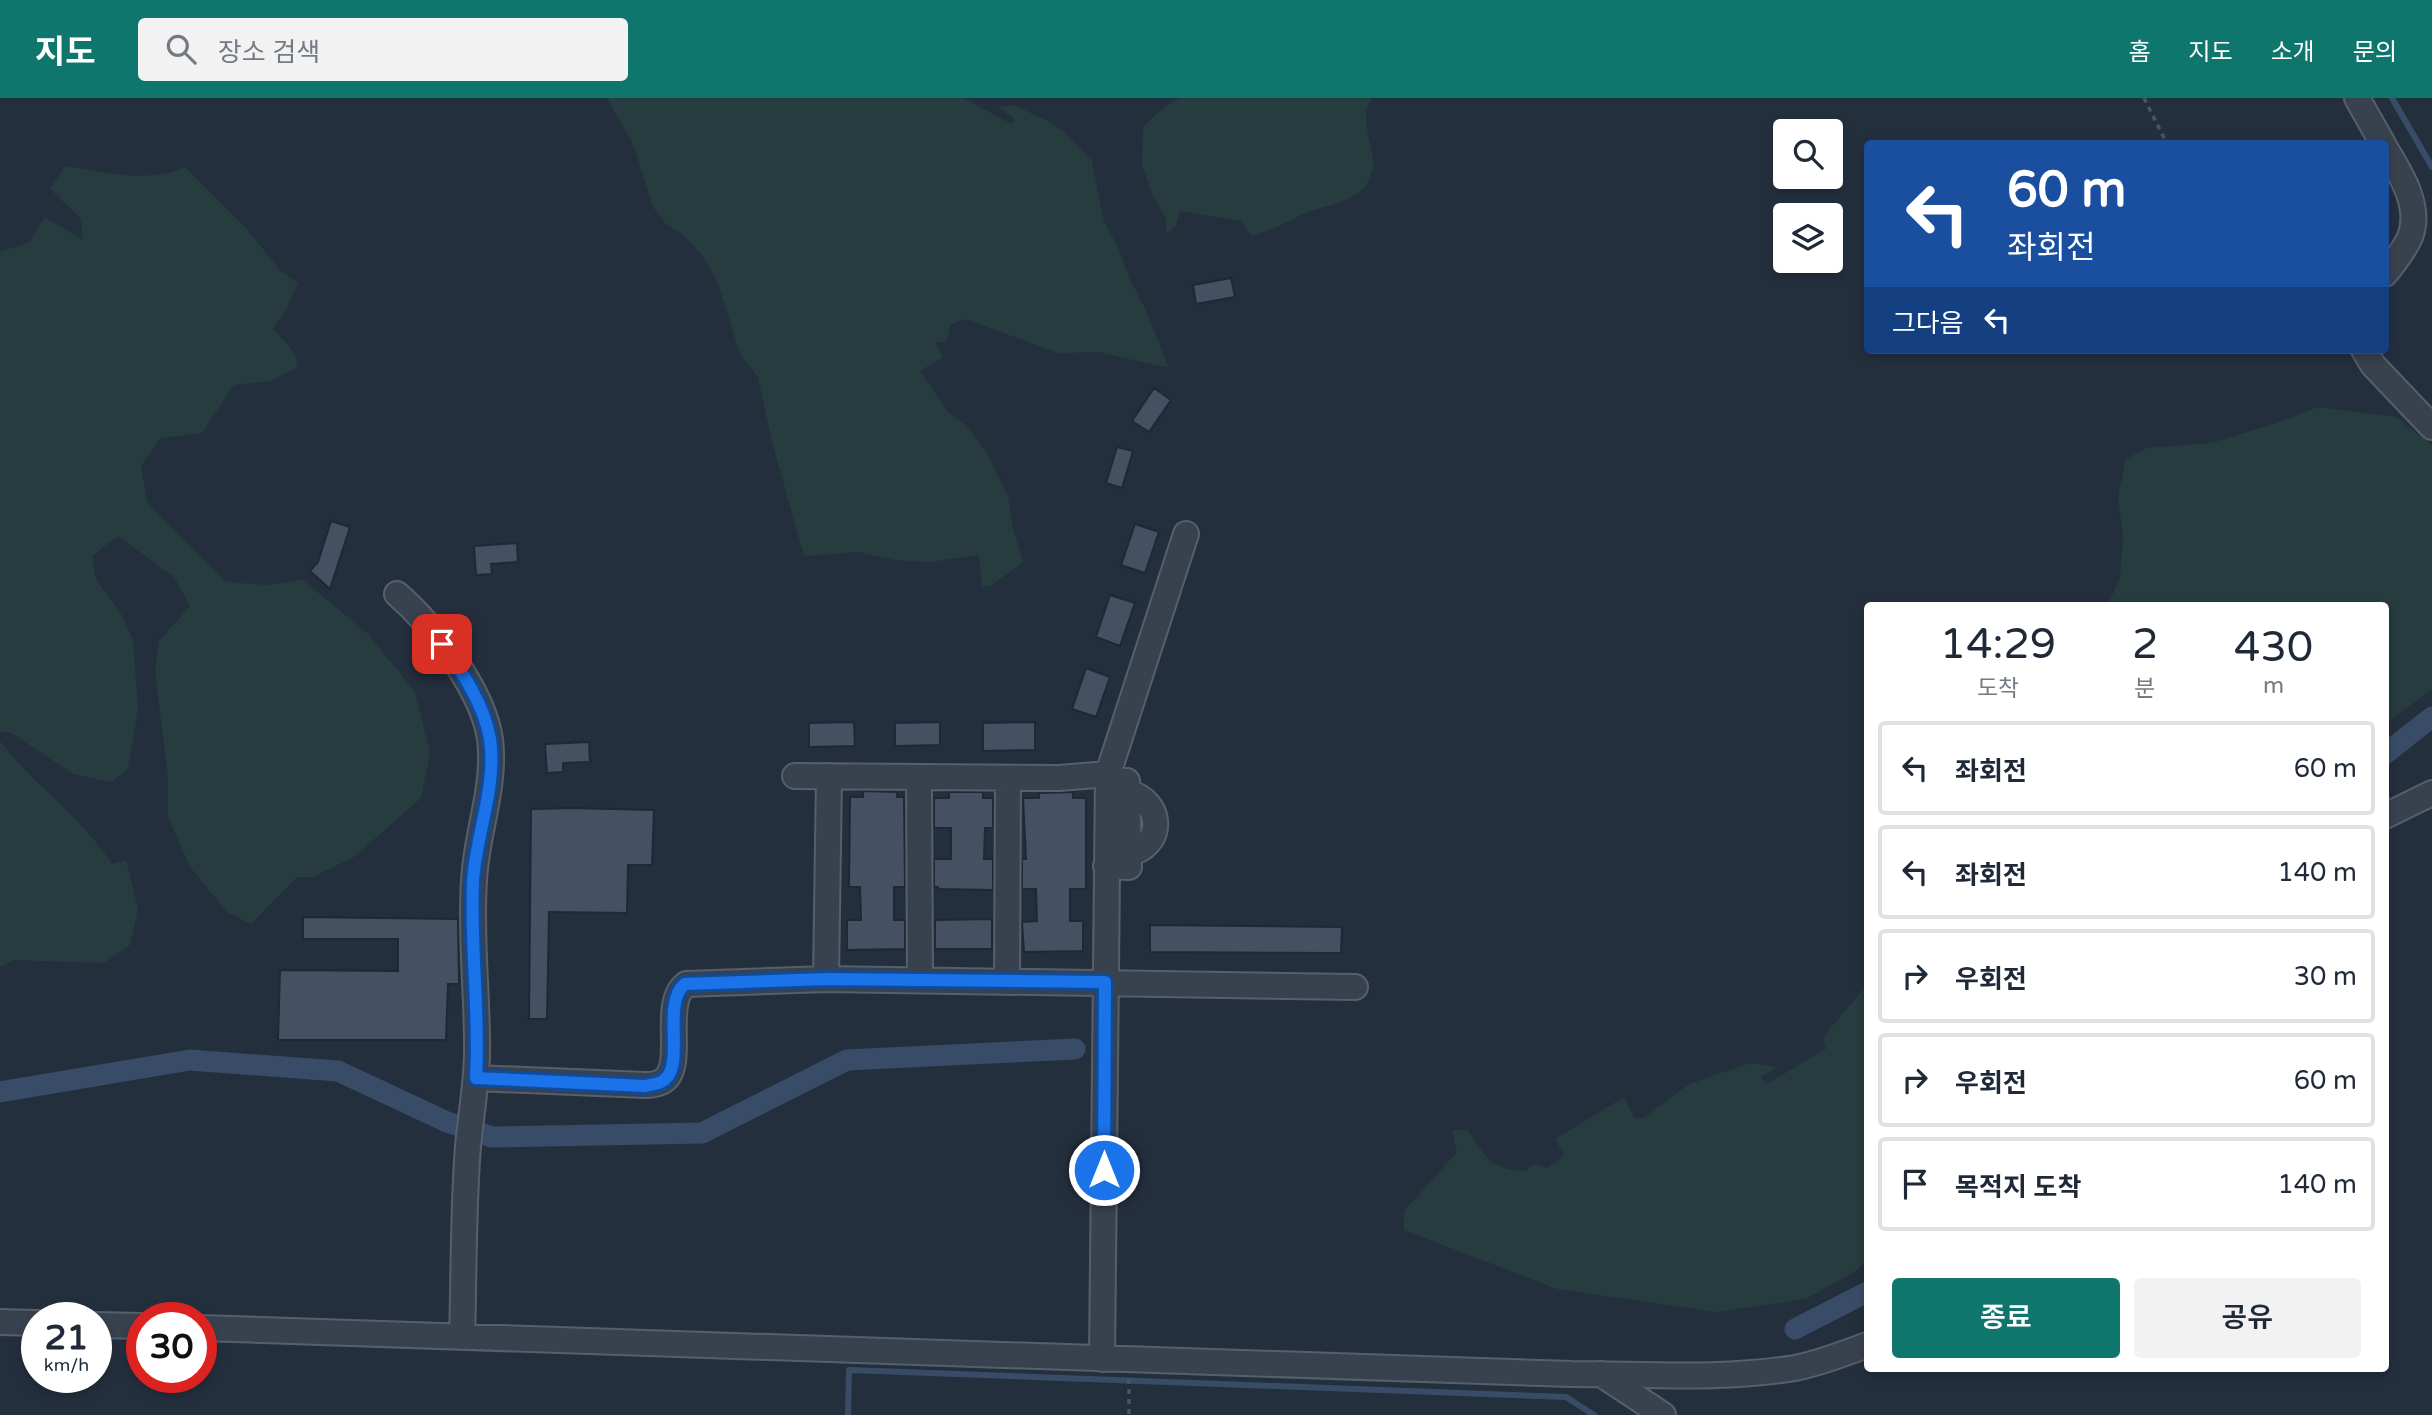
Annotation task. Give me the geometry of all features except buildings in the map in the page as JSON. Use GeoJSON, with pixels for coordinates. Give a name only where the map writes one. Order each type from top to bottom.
{"type":"FeatureCollection","features":[{"type":"Feature","properties":{"kind":"street"},"geometry":{"type":"LineString","coordinates":[[2357,98],[2381,140]]}},
{"type":"Feature","properties":{"kind":"street"},"geometry":{"type":"LineString","coordinates":[[2389,155],[2413,205],[2411,235],[2389,268]]}},
{"type":"Feature","properties":{"kind":"street"},"geometry":{"type":"LineString","coordinates":[[2366,354],[2373,365],[2432,427]]}},
{"type":"Feature","properties":{"kind":"street"},"geometry":{"type":"LineString","coordinates":[[1102,1359],[1106,866],[1114,782],[1186,534]]}},
{"type":"Feature","properties":{"kind":"street"},"geometry":{"type":"LineString","coordinates":[[397,594],[418,612],[464,676],[481,712],[489,738],[488,793],[473,882],[476,1078],[468,1147],[462,1337]]}},
{"type":"Feature","properties":{"kind":"street"},"geometry":{"type":"LineString","coordinates":[[795,776],[1059,778],[1114,782],[1147,802],[1156,822],[1149,843],[1141,850],[1128,854],[1129,867],[1106,866]]}},
{"type":"Feature","properties":{"kind":"street"},"geometry":{"type":"LineString","coordinates":[[826,979],[829,776]]}},
{"type":"Feature","properties":{"kind":"street"},"geometry":{"type":"LineString","coordinates":[[919,777],[920,980]]}},
{"type":"Feature","properties":{"kind":"street"},"geometry":{"type":"LineString","coordinates":[[1007,981],[1008,778]]}},
{"type":"Feature","properties":{"kind":"street"},"geometry":{"type":"LineString","coordinates":[[2389,815],[2432,793]]}},
{"type":"Feature","properties":{"kind":"street"},"geometry":{"type":"LineString","coordinates":[[476,1078],[645,1086],[662,1082],[672,1071],[675,1003],[678,990],[685,984],[826,979],[1355,986]]}},
{"type":"Feature","properties":{"kind":"street"},"geometry":{"type":"LineString","coordinates":[[0,1322],[21,1323]]}},
{"type":"Feature","properties":{"kind":"street"},"geometry":{"type":"LineString","coordinates":[[217,1329],[1695,1376],[1794,1368],[1828,1360],[1864,1346]]}},
{"type":"Feature","properties":{"kind":"street"},"geometry":{"type":"LineString","coordinates":[[1601,1374],[1663,1415]]}},
{"type":"Feature","properties":{"kind":"path"},"geometry":{"type":"LineString","coordinates":[[2144,98],[2165,140]]}},
{"type":"Feature","properties":{"kind":"path"},"geometry":{"type":"LineString","coordinates":[[1129,1359],[1129,1415]]}},
{"type":"Feature","properties":{"kind":"green space"},"geometry":{"type":"Polygon","coordinates":[[[607,98],[963,98],[1012,124],[1014,118],[998,107],[1013,105],[1048,121],[1062,130],[1092,161],[1104,222],[1118,247],[1169,368],[1098,352],[1059,353],[965,319],[950,325],[947,341],[936,343],[943,357],[920,371],[949,413],[966,425],[988,454],[1008,497],[1013,529],[1023,562],[992,585],[982,587],[979,555],[930,562],[894,560],[859,552],[804,556],[771,438],[758,377],[740,354],[717,280],[701,254],[684,236],[665,223],[653,207],[633,144],[607,98]]]}},
{"type":"Feature","properties":{"kind":"green space"},"geometry":{"type":"Polygon","coordinates":[[[1180,98],[1372,98],[1366,115],[1373,159],[1370,177],[1363,189],[1349,199],[1306,213],[1260,233],[1251,235],[1241,221],[1180,211],[1176,226],[1166,234],[1166,218],[1153,197],[1142,164],[1143,126],[1180,98]]]}},
{"type":"Feature","properties":{"kind":"green space"},"geometry":{"type":"Polygon","coordinates":[[[65,166],[141,176],[157,175],[185,167],[245,227],[280,270],[298,283],[286,310],[273,328],[294,353],[298,367],[270,381],[234,385],[202,433],[161,438],[141,466],[147,502],[226,582],[266,585],[303,580],[368,634],[415,692],[430,753],[421,798],[354,857],[313,877],[297,877],[251,924],[227,912],[190,867],[168,817],[168,777],[155,671],[159,641],[190,606],[174,577],[118,536],[92,556],[96,580],[120,612],[133,640],[138,709],[128,768],[112,782],[73,774],[10,732],[0,732],[0,252],[29,242],[45,217],[83,240],[81,219],[50,189],[65,166]]]}},
{"type":"Feature","properties":{"kind":"green space"},"geometry":{"type":"Polygon","coordinates":[[[2318,407],[2396,417],[2432,445],[2432,690],[2389,720],[2389,602],[2109,602],[2120,577],[2123,537],[2118,496],[2126,459],[2147,448],[2211,443],[2283,421],[2318,407]]]}},
{"type":"Feature","properties":{"kind":"green space"},"geometry":{"type":"Polygon","coordinates":[[[0,741],[86,831],[112,864],[126,860],[138,909],[130,945],[104,963],[14,960],[0,967],[0,741]]]}},
{"type":"Feature","properties":{"kind":"green space"},"geometry":{"type":"Polygon","coordinates":[[[1864,989],[1864,1264],[1806,1299],[1717,1312],[1557,1289],[1404,1230],[1404,1211],[1457,1152],[1452,1131],[1467,1129],[1484,1154],[1504,1168],[1526,1171],[1533,1164],[1548,1168],[1564,1155],[1555,1139],[1624,1097],[1634,1118],[1643,1118],[1689,1084],[1750,1063],[1777,1067],[1761,1077],[1767,1084],[1826,1049],[1823,1037],[1864,989]]]}},
{"type":"Feature","properties":{"kind":"waterway"},"geometry":{"type":"LineString","coordinates":[[2392,98],[2432,167]]}},
{"type":"Feature","properties":{"kind":"waterway"},"geometry":{"type":"LineString","coordinates":[[2389,751],[2432,717]]}},
{"type":"Feature","properties":{"kind":"waterway"},"geometry":{"type":"LineString","coordinates":[[0,1092],[190,1060],[338,1071],[447,1122],[492,1137],[702,1133],[847,1060],[1075,1049]]}},
{"type":"Feature","properties":{"kind":"waterway"},"geometry":{"type":"LineString","coordinates":[[1795,1329],[1864,1294]]}},
{"type":"Feature","properties":{"kind":"waterway"},"geometry":{"type":"LineString","coordinates":[[848,1415],[849,1370],[1566,1397],[1594,1415]]}},
{"type":"Feature","properties":{"kind":"route"},"geometry":{"type":"LineString","coordinates":[[442,644],[464,676],[481,712],[489,738],[488,793],[473,882],[476,1078],[645,1086],[662,1082],[672,1071],[675,1003],[678,990],[685,984],[826,979],[1105,982],[1104,1170]]}}]}
